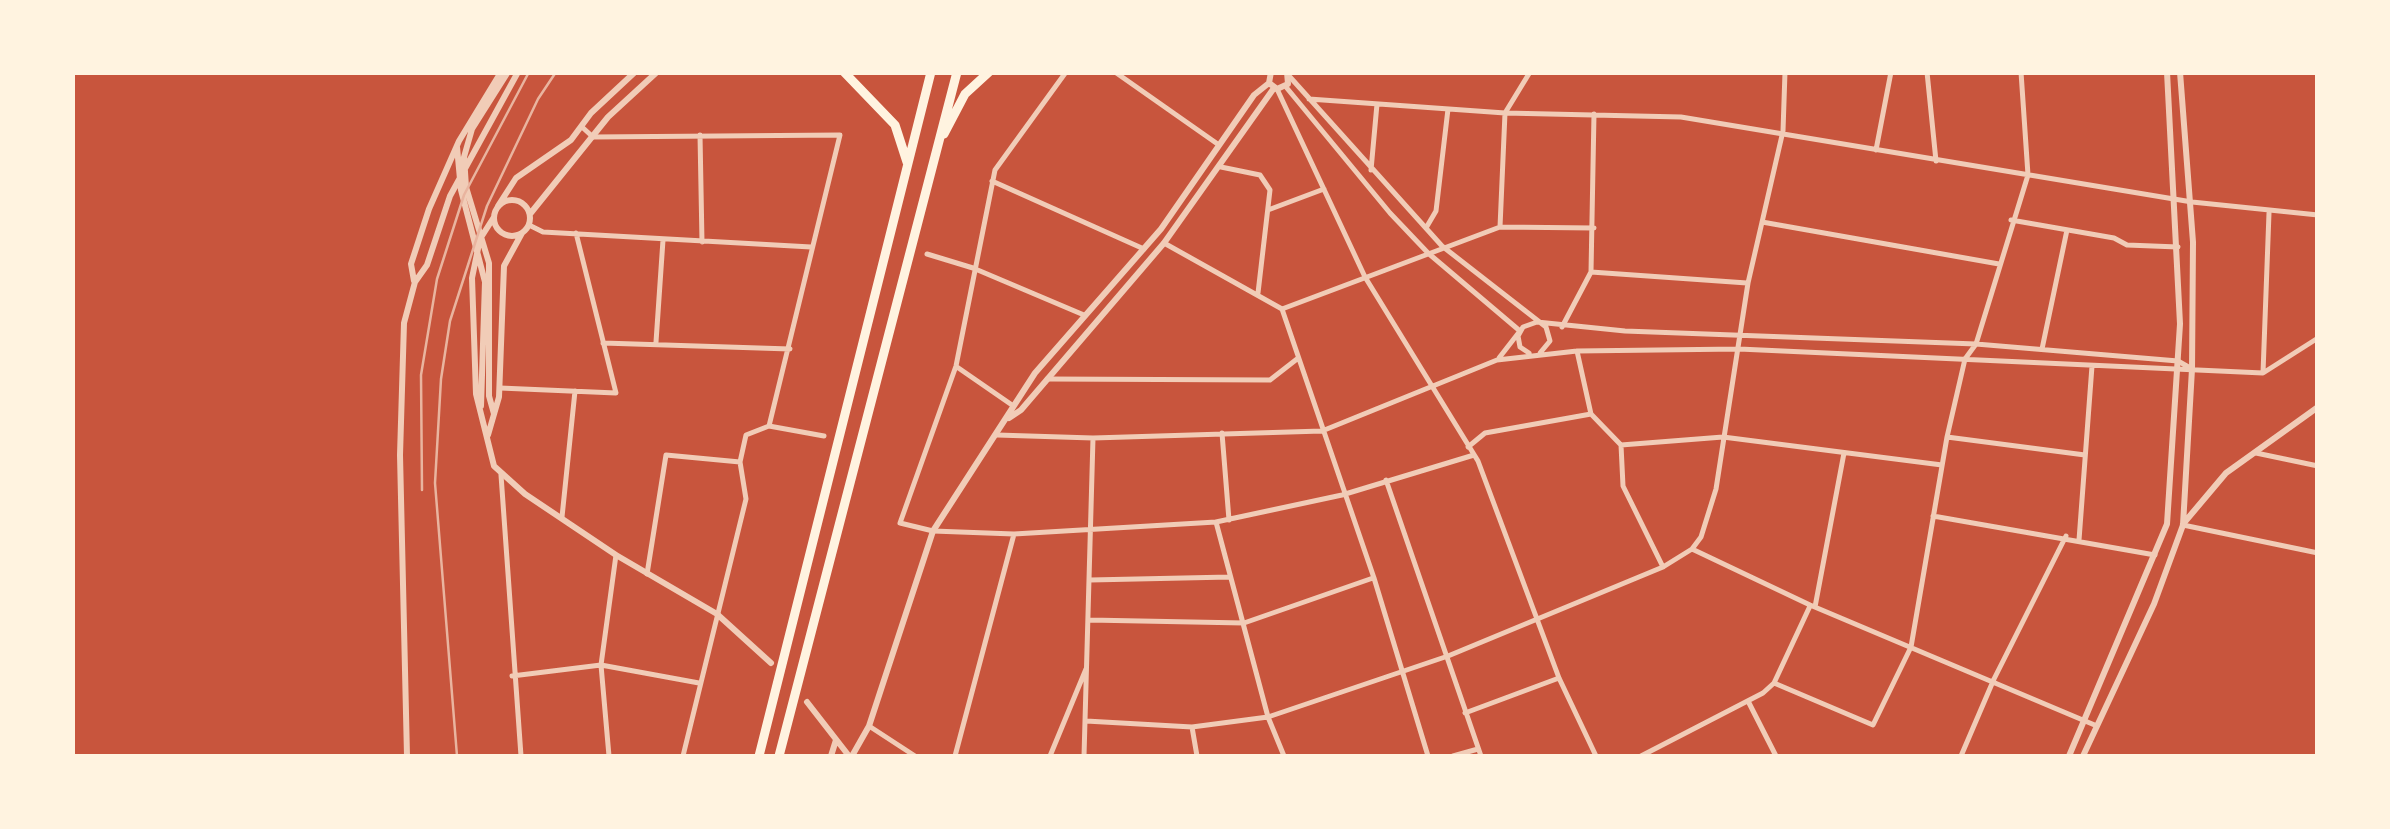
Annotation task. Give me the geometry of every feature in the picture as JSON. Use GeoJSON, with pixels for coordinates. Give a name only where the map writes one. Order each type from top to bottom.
{"type":"FeatureCollection","features":[{"type":"Feature","properties":{"kind":"highway"},"geometry":{"type":"LineString","coordinates":[[844,72],[894,126],[908,166]]}},
{"type":"Feature","properties":{"kind":"highway"},"geometry":{"type":"LineString","coordinates":[[759,756],[931,72]]}},
{"type":"Feature","properties":{"kind":"highway"},"geometry":{"type":"LineString","coordinates":[[779,756],[957,72]]}},
{"type":"Feature","properties":{"kind":"highway"},"geometry":{"type":"LineString","coordinates":[[934,154],[964,94],[990,72]]}},
{"type":"Feature","properties":{"kind":"street"},"geometry":{"type":"LineString","coordinates":[[407,756],[401,338],[414,282],[411,264],[461,148],[504,72]]}},
{"type":"Feature","properties":{"kind":"street"},"geometry":{"type":"LineString","coordinates":[[414,282],[427,265],[456,183],[518,72]]}},
{"type":"Feature","properties":{"kind":"street"},"geometry":{"type":"LineString","coordinates":[[521,756],[512,676],[500,475],[480,410],[472,278],[480,239],[516,178],[566,144],[635,72]]}},
{"type":"Feature","properties":{"kind":"street"},"geometry":{"type":"LineString","coordinates":[[487,437],[499,388],[504,266],[529,225],[530,214],[593,137],[657,72]]}},
{"type":"Feature","properties":{"kind":"street"},"geometry":{"type":"LineString","coordinates":[[1066,72],[995,170],[956,366],[900,523],[934,531],[1014,534],[1216,522],[1342,495],[1474,454]]}},
{"type":"Feature","properties":{"kind":"street"},"geometry":{"type":"LineString","coordinates":[[1115,72],[1220,146]]}},
{"type":"Feature","properties":{"kind":"street"},"geometry":{"type":"LineString","coordinates":[[1500,228],[1505,113],[1530,72]]}},
{"type":"Feature","properties":{"kind":"street"},"geometry":{"type":"LineString","coordinates":[[1086,721],[1192,727],[1268,717],[1448,656],[1539,620],[1662,568],[1692,549],[1701,537],[1716,489],[1748,283],[1783,131],[1785,72]]}},
{"type":"Feature","properties":{"kind":"street"},"geometry":{"type":"LineString","coordinates":[[1876,150],[1891,72]]}},
{"type":"Feature","properties":{"kind":"street"},"geometry":{"type":"LineString","coordinates":[[1927,72],[1936,161]]}},
{"type":"Feature","properties":{"kind":"street"},"geometry":{"type":"LineString","coordinates":[[1774,683],[1873,725],[1912,646],[1947,437],[1966,359],[1976,344],[2011,220],[2028,175],[2021,72]]}},
{"type":"Feature","properties":{"kind":"street"},"geometry":{"type":"LineString","coordinates":[[2069,756],[2167,524],[2178,361],[2178,247],[2167,72]]}},
{"type":"Feature","properties":{"kind":"street"},"geometry":{"type":"LineString","coordinates":[[2083,756],[2154,604],[2182,525],[2192,370],[2192,202],[2180,72]]}},
{"type":"Feature","properties":{"kind":"street"},"geometry":{"type":"LineString","coordinates":[[1286,87],[1288,74]]}},
{"type":"Feature","properties":{"kind":"street"},"geometry":{"type":"LineString","coordinates":[[1288,74],[1442,246],[1542,324],[1550,341],[1534,354]]}},
{"type":"Feature","properties":{"kind":"street"},"geometry":{"type":"LineString","coordinates":[[1008,419],[1012,405],[1084,315],[1144,249],[1254,95],[1271,80]]}},
{"type":"Feature","properties":{"kind":"street"},"geometry":{"type":"LineString","coordinates":[[1271,80],[1286,87],[1428,253],[1520,331],[1520,346],[1534,354]]}},
{"type":"Feature","properties":{"kind":"street"},"geometry":{"type":"LineString","coordinates":[[807,702],[850,756],[869,726],[934,531],[1008,419],[1164,243],[1221,167],[1271,80]]}},
{"type":"Feature","properties":{"kind":"street"},"geometry":{"type":"LineString","coordinates":[[1271,80],[1366,277],[1474,454],[1558,678],[1596,756]]}},
{"type":"Feature","properties":{"kind":"street"},"geometry":{"type":"LineString","coordinates":[[1307,99],[1505,113],[1681,117],[2192,202],[2268,213],[2318,215]]}},
{"type":"Feature","properties":{"kind":"street"},"geometry":{"type":"LineString","coordinates":[[1371,170],[1377,104]]}},
{"type":"Feature","properties":{"kind":"street"},"geometry":{"type":"LineString","coordinates":[[1426,229],[1436,211],[1448,109]]}},
{"type":"Feature","properties":{"kind":"street"},"geometry":{"type":"LineString","coordinates":[[1562,327],[1590,272],[1594,114]]}},
{"type":"Feature","properties":{"kind":"street"},"geometry":{"type":"LineString","coordinates":[[582,128],[593,137],[840,135],[769,426]]}},
{"type":"Feature","properties":{"kind":"street"},"geometry":{"type":"LineString","coordinates":[[700,135],[702,242]]}},
{"type":"Feature","properties":{"kind":"street"},"geometry":{"type":"LineString","coordinates":[[461,148],[461,190],[487,273],[489,396],[494,414]]}},
{"type":"Feature","properties":{"kind":"street"},"geometry":{"type":"LineString","coordinates":[[1221,167],[1260,175],[1270,190],[1258,293]]}},
{"type":"Feature","properties":{"kind":"street"},"geometry":{"type":"LineString","coordinates":[[992,181],[1144,249]]}},
{"type":"Feature","properties":{"kind":"street"},"geometry":{"type":"LineString","coordinates":[[1268,210],[1324,188]]}},
{"type":"Feature","properties":{"kind":"street"},"geometry":{"type":"LineString","coordinates":[[498,206],[514,200],[530,214]]}},
{"type":"Feature","properties":{"kind":"street"},"geometry":{"type":"LineString","coordinates":[[2263,373],[2268,213]]}},
{"type":"Feature","properties":{"kind":"street"},"geometry":{"type":"LineString","coordinates":[[494,217],[503,234],[522,233]]}},
{"type":"Feature","properties":{"kind":"street"},"geometry":{"type":"LineString","coordinates":[[2011,220],[2114,238],[2127,245],[2178,247]]}},
{"type":"Feature","properties":{"kind":"street"},"geometry":{"type":"LineString","coordinates":[[1762,222],[1999,264]]}},
{"type":"Feature","properties":{"kind":"street"},"geometry":{"type":"LineString","coordinates":[[529,225],[543,232],[811,248]]}},
{"type":"Feature","properties":{"kind":"street"},"geometry":{"type":"LineString","coordinates":[[1282,309],[1442,246],[1500,228],[1594,228]]}},
{"type":"Feature","properties":{"kind":"street"},"geometry":{"type":"LineString","coordinates":[[2042,349],[2067,230]]}},
{"type":"Feature","properties":{"kind":"street"},"geometry":{"type":"LineString","coordinates":[[499,388],[616,393],[576,232]]}},
{"type":"Feature","properties":{"kind":"street"},"geometry":{"type":"LineString","coordinates":[[656,342],[664,240]]}},
{"type":"Feature","properties":{"kind":"street"},"geometry":{"type":"LineString","coordinates":[[1164,243],[1282,309],[1342,495],[1374,578],[1428,756]]}},
{"type":"Feature","properties":{"kind":"street"},"geometry":{"type":"LineString","coordinates":[[927,254],[973,268],[1084,315]]}},
{"type":"Feature","properties":{"kind":"street"},"geometry":{"type":"LineString","coordinates":[[1590,272],[1748,283]]}},
{"type":"Feature","properties":{"kind":"street"},"geometry":{"type":"LineString","coordinates":[[480,410],[484,392],[487,273]]}},
{"type":"Feature","properties":{"kind":"street"},"geometry":{"type":"LineString","coordinates":[[1497,360],[1527,324],[1542,324],[1976,344],[2178,361],[2192,370]]}},
{"type":"Feature","properties":{"kind":"street"},"geometry":{"type":"LineString","coordinates":[[998,435],[1093,438],[1322,431],[1497,360],[1577,350],[1739,349],[2177,373],[2263,373],[2318,338]]}},
{"type":"Feature","properties":{"kind":"street"},"geometry":{"type":"LineString","coordinates":[[603,343],[790,350]]}},
{"type":"Feature","properties":{"kind":"street"},"geometry":{"type":"LineString","coordinates":[[1577,350],[1591,414],[1620,445],[1623,486],[1662,568]]}},
{"type":"Feature","properties":{"kind":"street"},"geometry":{"type":"LineString","coordinates":[[1047,379],[1270,380],[1297,359]]}},
{"type":"Feature","properties":{"kind":"street"},"geometry":{"type":"LineString","coordinates":[[956,366],[1012,405]]}},
{"type":"Feature","properties":{"kind":"street"},"geometry":{"type":"LineString","coordinates":[[2079,540],[2092,366]]}},
{"type":"Feature","properties":{"kind":"street"},"geometry":{"type":"LineString","coordinates":[[562,518],[574,391]]}},
{"type":"Feature","properties":{"kind":"street"},"geometry":{"type":"LineString","coordinates":[[2182,525],[2226,473],[2318,407]]}},
{"type":"Feature","properties":{"kind":"street"},"geometry":{"type":"LineString","coordinates":[[1468,447],[1485,433],[1591,414]]}},
{"type":"Feature","properties":{"kind":"street"},"geometry":{"type":"LineString","coordinates":[[683,756],[746,499],[740,462],[746,436],[769,426],[824,436]]}},
{"type":"Feature","properties":{"kind":"street"},"geometry":{"type":"LineString","coordinates":[[1222,433],[1228,520]]}},
{"type":"Feature","properties":{"kind":"street"},"geometry":{"type":"LineString","coordinates":[[1620,445],[1723,437],[1942,465]]}},
{"type":"Feature","properties":{"kind":"street"},"geometry":{"type":"LineString","coordinates":[[1947,437],[2085,455]]}},
{"type":"Feature","properties":{"kind":"street"},"geometry":{"type":"LineString","coordinates":[[1084,756],[1093,438]]}},
{"type":"Feature","properties":{"kind":"street"},"geometry":{"type":"LineString","coordinates":[[2253,452],[2318,466]]}},
{"type":"Feature","properties":{"kind":"street"},"geometry":{"type":"LineString","coordinates":[[1641,756],[1763,693],[1774,683],[1813,606],[1844,453]]}},
{"type":"Feature","properties":{"kind":"street"},"geometry":{"type":"LineString","coordinates":[[647,574],[666,455],[740,462]]}},
{"type":"Feature","properties":{"kind":"street"},"geometry":{"type":"LineString","coordinates":[[500,475],[616,555],[716,614],[771,663]]}},
{"type":"Feature","properties":{"kind":"street"},"geometry":{"type":"LineString","coordinates":[[1386,480],[1481,756]]}},
{"type":"Feature","properties":{"kind":"street"},"geometry":{"type":"LineString","coordinates":[[1933,516],[2155,554]]}},
{"type":"Feature","properties":{"kind":"street"},"geometry":{"type":"LineString","coordinates":[[1216,522],[1268,717],[1284,756]]}},
{"type":"Feature","properties":{"kind":"street"},"geometry":{"type":"LineString","coordinates":[[2182,525],[2318,553]]}},
{"type":"Feature","properties":{"kind":"street"},"geometry":{"type":"LineString","coordinates":[[955,756],[1014,534]]}},
{"type":"Feature","properties":{"kind":"street"},"geometry":{"type":"LineString","coordinates":[[1961,756],[1994,679],[2066,536]]}},
{"type":"Feature","properties":{"kind":"street"},"geometry":{"type":"LineString","coordinates":[[1692,549],[1813,606],[1994,679],[2098,727]]}},
{"type":"Feature","properties":{"kind":"street"},"geometry":{"type":"LineString","coordinates":[[609,756],[601,666],[616,555]]}},
{"type":"Feature","properties":{"kind":"street"},"geometry":{"type":"LineString","coordinates":[[1090,580],[1230,578]]}},
{"type":"Feature","properties":{"kind":"street"},"geometry":{"type":"LineString","coordinates":[[1088,620],[1244,623],[1374,578]]}},
{"type":"Feature","properties":{"kind":"street"},"geometry":{"type":"LineString","coordinates":[[512,676],[601,666],[699,683]]}},
{"type":"Feature","properties":{"kind":"street"},"geometry":{"type":"LineString","coordinates":[[1050,756],[1087,666]]}},
{"type":"Feature","properties":{"kind":"street"},"geometry":{"type":"LineString","coordinates":[[1466,713],[1558,678]]}},
{"type":"Feature","properties":{"kind":"street"},"geometry":{"type":"LineString","coordinates":[[1748,701],[1776,756]]}},
{"type":"Feature","properties":{"kind":"street"},"geometry":{"type":"LineString","coordinates":[[869,726],[916,756]]}},
{"type":"Feature","properties":{"kind":"street"},"geometry":{"type":"LineString","coordinates":[[1192,727],[1197,756]]}},
{"type":"Feature","properties":{"kind":"street"},"geometry":{"type":"LineString","coordinates":[[831,756],[836,740]]}},
{"type":"Feature","properties":{"kind":"street"},"geometry":{"type":"LineString","coordinates":[[1453,756],[1478,748]]}},
{"type":"Feature","properties":{"kind":"railway"},"geometry":{"type":"LineString","coordinates":[[422,490],[421,375],[437,279],[464,195],[529,72]]}},
{"type":"Feature","properties":{"kind":"railway"},"geometry":{"type":"LineString","coordinates":[[457,756],[435,483],[441,379],[450,321],[487,206],[538,99],[556,72]]}}]}
